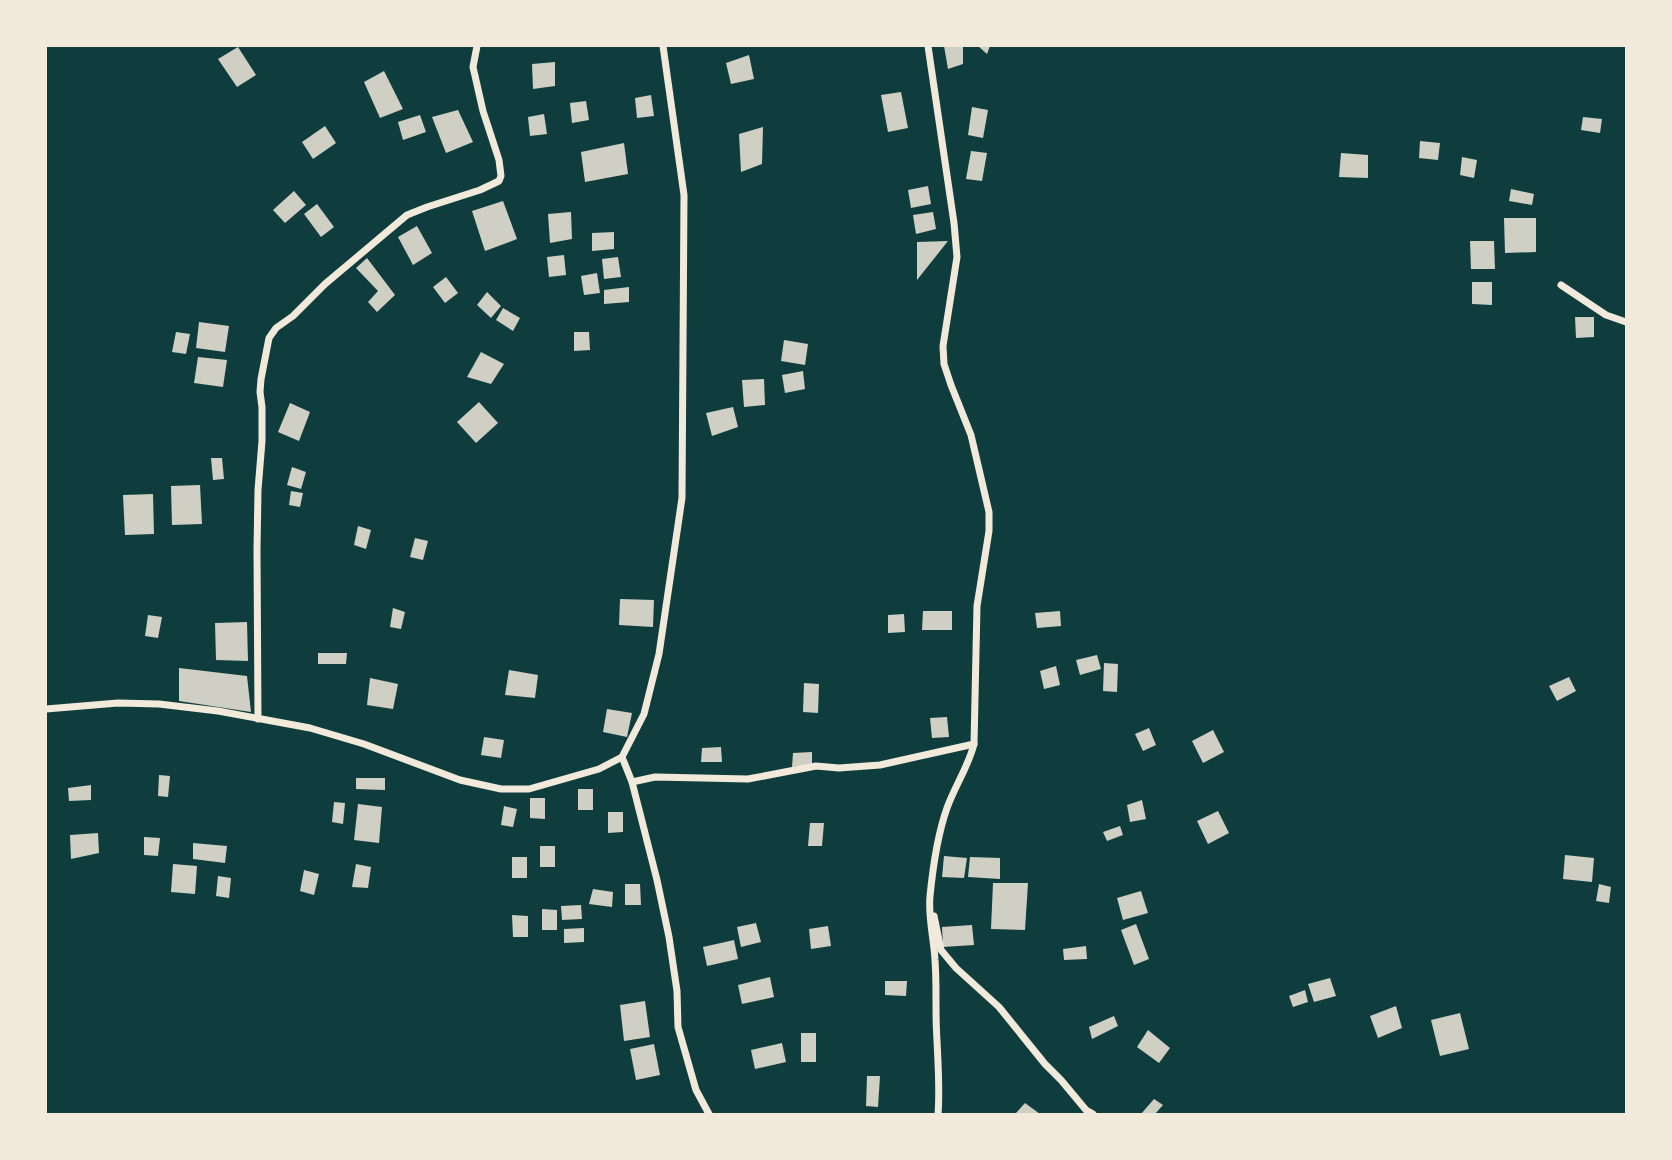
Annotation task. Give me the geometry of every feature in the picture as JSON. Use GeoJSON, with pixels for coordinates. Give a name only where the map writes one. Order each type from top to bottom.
{"type":"FeatureCollection","features":[{"type":"Feature","properties":{"kind":"street"},"geometry":{"type":"LineString","coordinates":[[258,719],[257,550],[262,441],[260,392],[269,338],[276,328],[293,316],[325,284],[407,215],[499,181],[499,160],[483,111],[473,66],[477,46]]}},
{"type":"Feature","properties":{"kind":"street"},"geometry":{"type":"LineString","coordinates":[[46,709],[118,703],[159,704],[218,711],[310,728],[364,744],[460,780],[501,789],[529,789],[599,769],[622,757],[644,714],[659,654],[682,498],[684,195],[663,46]]}},
{"type":"Feature","properties":{"kind":"street"},"geometry":{"type":"LineString","coordinates":[[928,46],[957,257],[943,346],[944,364],[971,435],[989,512],[989,531],[977,606],[974,744],[938,836],[929,899],[936,971],[938,1115]]}},
{"type":"Feature","properties":{"kind":"street"},"geometry":{"type":"LineString","coordinates":[[1561,285],[1606,315],[1626,322]]}},
{"type":"Feature","properties":{"kind":"street"},"geometry":{"type":"LineString","coordinates":[[632,782],[675,776],[748,779],[816,766],[839,768],[880,765],[974,744]]}},
{"type":"Feature","properties":{"kind":"street"},"geometry":{"type":"LineString","coordinates":[[622,757],[632,782],[669,937],[677,990],[678,1027],[696,1090],[709,1115]]}},
{"type":"Feature","properties":{"kind":"street"},"geometry":{"type":"LineString","coordinates":[[929,899],[941,950],[956,968],[999,1007],[1045,1065],[1093,1115]]}},
{"type":"Feature","properties":{"kind":"building"},"geometry":{"type":"Polygon","coordinates":[[[944,46],[963,46],[963,64],[948,69],[944,46]]]}},
{"type":"Feature","properties":{"kind":"building"},"geometry":{"type":"Polygon","coordinates":[[[978,46],[990,46],[987,54],[978,46]]]}},
{"type":"Feature","properties":{"kind":"building"},"geometry":{"type":"Polygon","coordinates":[[[238,47],[256,75],[237,87],[218,59],[238,47]]]}},
{"type":"Feature","properties":{"kind":"building"},"geometry":{"type":"Polygon","coordinates":[[[749,55],[754,79],[731,84],[726,63],[749,55]]]}},
{"type":"Feature","properties":{"kind":"building"},"geometry":{"type":"Polygon","coordinates":[[[555,62],[555,86],[533,89],[532,64],[555,62]]]}},
{"type":"Feature","properties":{"kind":"building"},"geometry":{"type":"Polygon","coordinates":[[[384,71],[403,109],[380,118],[364,82],[384,71]]]}},
{"type":"Feature","properties":{"kind":"building"},"geometry":{"type":"Polygon","coordinates":[[[901,92],[908,128],[888,132],[881,95],[901,92]]]}},
{"type":"Feature","properties":{"kind":"building"},"geometry":{"type":"Polygon","coordinates":[[[651,95],[654,116],[637,118],[635,98],[651,95]]]}},
{"type":"Feature","properties":{"kind":"building"},"geometry":{"type":"Polygon","coordinates":[[[586,101],[589,120],[572,123],[570,103],[586,101]]]}},
{"type":"Feature","properties":{"kind":"building"},"geometry":{"type":"Polygon","coordinates":[[[972,107],[988,110],[983,138],[968,135],[972,107]]]}},
{"type":"Feature","properties":{"kind":"building"},"geometry":{"type":"Polygon","coordinates":[[[458,110],[473,142],[446,153],[432,117],[458,110]]]}},
{"type":"Feature","properties":{"kind":"building"},"geometry":{"type":"Polygon","coordinates":[[[544,114],[547,134],[530,136],[528,117],[544,114]]]}},
{"type":"Feature","properties":{"kind":"building"},"geometry":{"type":"Polygon","coordinates":[[[420,115],[426,132],[403,140],[398,122],[420,115]]]}},
{"type":"Feature","properties":{"kind":"building"},"geometry":{"type":"Polygon","coordinates":[[[1583,117],[1602,119],[1600,133],[1581,130],[1583,117]]]}},
{"type":"Feature","properties":{"kind":"building"},"geometry":{"type":"Polygon","coordinates":[[[325,126],[336,143],[313,159],[302,142],[325,126]]]}},
{"type":"Feature","properties":{"kind":"building"},"geometry":{"type":"Polygon","coordinates":[[[763,127],[762,164],[741,172],[739,134],[763,127]]]}},
{"type":"Feature","properties":{"kind":"building"},"geometry":{"type":"Polygon","coordinates":[[[1420,141],[1440,143],[1438,160],[1419,158],[1420,141]]]}},
{"type":"Feature","properties":{"kind":"building"},"geometry":{"type":"Polygon","coordinates":[[[624,143],[628,174],[585,182],[581,152],[624,143]]]}},
{"type":"Feature","properties":{"kind":"building"},"geometry":{"type":"Polygon","coordinates":[[[971,151],[987,153],[982,181],[966,179],[971,151]]]}},
{"type":"Feature","properties":{"kind":"building"},"geometry":{"type":"Polygon","coordinates":[[[1341,153],[1368,155],[1368,178],[1339,177],[1341,153]]]}},
{"type":"Feature","properties":{"kind":"building"},"geometry":{"type":"Polygon","coordinates":[[[1462,157],[1477,160],[1474,178],[1460,175],[1462,157]]]}},
{"type":"Feature","properties":{"kind":"building"},"geometry":{"type":"Polygon","coordinates":[[[928,186],[931,204],[911,208],[908,190],[928,186]]]}},
{"type":"Feature","properties":{"kind":"building"},"geometry":{"type":"Polygon","coordinates":[[[1511,189],[1534,194],[1532,205],[1509,201],[1511,189]]]}},
{"type":"Feature","properties":{"kind":"building"},"geometry":{"type":"Polygon","coordinates":[[[294,191],[306,205],[285,223],[273,210],[294,191]]]}},
{"type":"Feature","properties":{"kind":"building"},"geometry":{"type":"Polygon","coordinates":[[[503,201],[517,239],[485,251],[472,211],[503,201]]]}},
{"type":"Feature","properties":{"kind":"building"},"geometry":{"type":"Polygon","coordinates":[[[317,204],[334,227],[321,237],[304,214],[317,204]]]}},
{"type":"Feature","properties":{"kind":"building"},"geometry":{"type":"Polygon","coordinates":[[[571,212],[572,239],[550,243],[548,214],[571,212]]]}},
{"type":"Feature","properties":{"kind":"building"},"geometry":{"type":"Polygon","coordinates":[[[933,212],[936,229],[916,234],[913,215],[933,212]]]}},
{"type":"Feature","properties":{"kind":"building"},"geometry":{"type":"Polygon","coordinates":[[[1504,218],[1536,218],[1536,252],[1505,253],[1504,218]]]}},
{"type":"Feature","properties":{"kind":"building"},"geometry":{"type":"Polygon","coordinates":[[[417,226],[432,253],[413,265],[398,237],[417,226]]]}},
{"type":"Feature","properties":{"kind":"building"},"geometry":{"type":"Polygon","coordinates":[[[614,232],[614,249],[592,251],[592,233],[614,232]]]}},
{"type":"Feature","properties":{"kind":"building"},"geometry":{"type":"Polygon","coordinates":[[[948,241],[917,280],[917,242],[948,241]]]}},
{"type":"Feature","properties":{"kind":"building"},"geometry":{"type":"Polygon","coordinates":[[[1470,241],[1494,241],[1495,269],[1471,269],[1470,241]]]}},
{"type":"Feature","properties":{"kind":"building"},"geometry":{"type":"Polygon","coordinates":[[[564,255],[566,275],[549,277],[547,257],[564,255]]]}},
{"type":"Feature","properties":{"kind":"building"},"geometry":{"type":"Polygon","coordinates":[[[618,257],[621,277],[604,279],[602,259],[618,257]]]}},
{"type":"Feature","properties":{"kind":"building"},"geometry":{"type":"Polygon","coordinates":[[[367,258],[395,295],[377,312],[368,302],[378,291],[356,268],[367,258]]]}},
{"type":"Feature","properties":{"kind":"building"},"geometry":{"type":"Polygon","coordinates":[[[597,273],[600,293],[584,295],[581,276],[597,273]]]}},
{"type":"Feature","properties":{"kind":"building"},"geometry":{"type":"Polygon","coordinates":[[[446,277],[458,293],[445,303],[433,287],[446,277]]]}},
{"type":"Feature","properties":{"kind":"building"},"geometry":{"type":"Polygon","coordinates":[[[1472,282],[1492,282],[1492,305],[1472,304],[1472,282]]]}},
{"type":"Feature","properties":{"kind":"building"},"geometry":{"type":"Polygon","coordinates":[[[629,287],[629,302],[604,304],[604,290],[629,287]]]}},
{"type":"Feature","properties":{"kind":"building"},"geometry":{"type":"Polygon","coordinates":[[[487,292],[501,306],[491,318],[477,305],[487,292]]]}},
{"type":"Feature","properties":{"kind":"building"},"geometry":{"type":"Polygon","coordinates":[[[503,308],[520,318],[513,331],[496,320],[503,308]]]}},
{"type":"Feature","properties":{"kind":"building"},"geometry":{"type":"Polygon","coordinates":[[[1575,317],[1594,317],[1594,337],[1576,338],[1575,317]]]}},
{"type":"Feature","properties":{"kind":"building"},"geometry":{"type":"Polygon","coordinates":[[[199,322],[229,326],[225,352],[196,348],[199,322]]]}},
{"type":"Feature","properties":{"kind":"building"},"geometry":{"type":"Polygon","coordinates":[[[176,332],[190,334],[186,354],[172,352],[176,332]]]}},
{"type":"Feature","properties":{"kind":"building"},"geometry":{"type":"Polygon","coordinates":[[[574,332],[589,332],[590,350],[574,351],[574,332]]]}},
{"type":"Feature","properties":{"kind":"building"},"geometry":{"type":"Polygon","coordinates":[[[784,340],[808,344],[805,365],[781,361],[784,340]]]}},
{"type":"Feature","properties":{"kind":"building"},"geometry":{"type":"Polygon","coordinates":[[[481,352],[504,364],[491,384],[467,377],[481,352]]]}},
{"type":"Feature","properties":{"kind":"building"},"geometry":{"type":"Polygon","coordinates":[[[198,357],[227,360],[223,387],[194,383],[198,357]]]}},
{"type":"Feature","properties":{"kind":"building"},"geometry":{"type":"Polygon","coordinates":[[[803,371],[805,389],[785,393],[782,375],[803,371]]]}},
{"type":"Feature","properties":{"kind":"building"},"geometry":{"type":"Polygon","coordinates":[[[764,379],[765,405],[744,407],[742,380],[764,379]]]}},
{"type":"Feature","properties":{"kind":"building"},"geometry":{"type":"Polygon","coordinates":[[[479,402],[498,423],[476,443],[457,422],[479,402]]]}},
{"type":"Feature","properties":{"kind":"building"},"geometry":{"type":"Polygon","coordinates":[[[290,403],[310,412],[299,441],[278,432],[290,403]]]}},
{"type":"Feature","properties":{"kind":"building"},"geometry":{"type":"Polygon","coordinates":[[[733,407],[738,427],[712,436],[706,413],[733,407]]]}},
{"type":"Feature","properties":{"kind":"building"},"geometry":{"type":"Polygon","coordinates":[[[211,458],[222,458],[224,479],[213,480],[211,458]]]}},
{"type":"Feature","properties":{"kind":"building"},"geometry":{"type":"Polygon","coordinates":[[[292,467],[306,472],[301,489],[287,485],[292,467]]]}},
{"type":"Feature","properties":{"kind":"building"},"geometry":{"type":"Polygon","coordinates":[[[200,485],[202,524],[172,525],[171,486],[200,485]]]}},
{"type":"Feature","properties":{"kind":"building"},"geometry":{"type":"Polygon","coordinates":[[[291,491],[303,493],[300,507],[289,505],[291,491]]]}},
{"type":"Feature","properties":{"kind":"building"},"geometry":{"type":"Polygon","coordinates":[[[153,494],[154,534],[125,535],[123,495],[153,494]]]}},
{"type":"Feature","properties":{"kind":"building"},"geometry":{"type":"Polygon","coordinates":[[[358,526],[371,530],[366,549],[354,545],[358,526]]]}},
{"type":"Feature","properties":{"kind":"building"},"geometry":{"type":"Polygon","coordinates":[[[415,538],[428,541],[423,560],[410,557],[415,538]]]}},
{"type":"Feature","properties":{"kind":"building"},"geometry":{"type":"Polygon","coordinates":[[[620,599],[654,600],[653,627],[619,625],[620,599]]]}},
{"type":"Feature","properties":{"kind":"building"},"geometry":{"type":"Polygon","coordinates":[[[393,608],[405,612],[401,629],[390,627],[393,608]]]}},
{"type":"Feature","properties":{"kind":"building"},"geometry":{"type":"Polygon","coordinates":[[[923,611],[952,611],[952,630],[922,630],[923,611]]]}},
{"type":"Feature","properties":{"kind":"building"},"geometry":{"type":"Polygon","coordinates":[[[1060,611],[1061,626],[1037,628],[1035,613],[1060,611]]]}},
{"type":"Feature","properties":{"kind":"building"},"geometry":{"type":"Polygon","coordinates":[[[904,614],[905,632],[888,633],[888,615],[904,614]]]}},
{"type":"Feature","properties":{"kind":"building"},"geometry":{"type":"Polygon","coordinates":[[[148,615],[162,617],[158,638],[145,636],[148,615]]]}},
{"type":"Feature","properties":{"kind":"building"},"geometry":{"type":"Polygon","coordinates":[[[247,622],[248,661],[216,660],[215,623],[247,622]]]}},
{"type":"Feature","properties":{"kind":"building"},"geometry":{"type":"Polygon","coordinates":[[[318,653],[347,653],[346,664],[318,664],[318,653]]]}},
{"type":"Feature","properties":{"kind":"building"},"geometry":{"type":"Polygon","coordinates":[[[1097,655],[1101,669],[1080,675],[1076,660],[1097,655]]]}},
{"type":"Feature","properties":{"kind":"building"},"geometry":{"type":"Polygon","coordinates":[[[1104,663],[1118,664],[1117,692],[1103,691],[1104,663]]]}},
{"type":"Feature","properties":{"kind":"building"},"geometry":{"type":"Polygon","coordinates":[[[1056,666],[1060,685],[1044,689],[1040,671],[1056,666]]]}},
{"type":"Feature","properties":{"kind":"building"},"geometry":{"type":"Polygon","coordinates":[[[179,668],[247,676],[251,712],[179,701],[179,668]]]}},
{"type":"Feature","properties":{"kind":"building"},"geometry":{"type":"Polygon","coordinates":[[[509,670],[538,675],[535,698],[505,695],[509,670]]]}},
{"type":"Feature","properties":{"kind":"building"},"geometry":{"type":"Polygon","coordinates":[[[1569,677],[1576,691],[1557,701],[1549,686],[1569,677]]]}},
{"type":"Feature","properties":{"kind":"building"},"geometry":{"type":"Polygon","coordinates":[[[370,678],[398,684],[393,709],[367,705],[370,678]]]}},
{"type":"Feature","properties":{"kind":"building"},"geometry":{"type":"Polygon","coordinates":[[[804,683],[819,684],[818,713],[803,712],[804,683]]]}},
{"type":"Feature","properties":{"kind":"building"},"geometry":{"type":"Polygon","coordinates":[[[607,709],[632,713],[627,737],[603,732],[607,709]]]}},
{"type":"Feature","properties":{"kind":"building"},"geometry":{"type":"Polygon","coordinates":[[[947,717],[949,737],[932,738],[930,718],[947,717]]]}},
{"type":"Feature","properties":{"kind":"building"},"geometry":{"type":"Polygon","coordinates":[[[1149,728],[1156,745],[1143,751],[1135,734],[1149,728]]]}},
{"type":"Feature","properties":{"kind":"building"},"geometry":{"type":"Polygon","coordinates":[[[1213,730],[1224,752],[1203,763],[1192,741],[1213,730]]]}},
{"type":"Feature","properties":{"kind":"building"},"geometry":{"type":"Polygon","coordinates":[[[484,737],[504,740],[501,758],[481,755],[484,737]]]}},
{"type":"Feature","properties":{"kind":"building"},"geometry":{"type":"Polygon","coordinates":[[[721,747],[722,762],[701,762],[702,748],[721,747]]]}},
{"type":"Feature","properties":{"kind":"building"},"geometry":{"type":"Polygon","coordinates":[[[812,752],[812,765],[792,767],[793,753],[812,752]]]}},
{"type":"Feature","properties":{"kind":"building"},"geometry":{"type":"Polygon","coordinates":[[[159,775],[170,776],[168,797],[158,796],[159,775]]]}},
{"type":"Feature","properties":{"kind":"building"},"geometry":{"type":"Polygon","coordinates":[[[356,778],[385,778],[385,790],[356,789],[356,778]]]}},
{"type":"Feature","properties":{"kind":"building"},"geometry":{"type":"Polygon","coordinates":[[[91,785],[91,800],[69,801],[68,788],[91,785]]]}},
{"type":"Feature","properties":{"kind":"building"},"geometry":{"type":"Polygon","coordinates":[[[578,789],[593,789],[593,810],[578,810],[578,789]]]}},
{"type":"Feature","properties":{"kind":"building"},"geometry":{"type":"Polygon","coordinates":[[[530,798],[545,798],[545,819],[530,818],[530,798]]]}},
{"type":"Feature","properties":{"kind":"building"},"geometry":{"type":"Polygon","coordinates":[[[1142,800],[1146,819],[1130,822],[1127,805],[1142,800]]]}},
{"type":"Feature","properties":{"kind":"building"},"geometry":{"type":"Polygon","coordinates":[[[334,802],[345,803],[343,824],[332,822],[334,802]]]}},
{"type":"Feature","properties":{"kind":"building"},"geometry":{"type":"Polygon","coordinates":[[[358,804],[382,807],[379,843],[354,840],[358,804]]]}},
{"type":"Feature","properties":{"kind":"building"},"geometry":{"type":"Polygon","coordinates":[[[504,806],[517,809],[513,827],[501,825],[504,806]]]}},
{"type":"Feature","properties":{"kind":"building"},"geometry":{"type":"Polygon","coordinates":[[[1218,811],[1229,833],[1208,844],[1197,821],[1218,811]]]}},
{"type":"Feature","properties":{"kind":"building"},"geometry":{"type":"Polygon","coordinates":[[[608,812],[623,812],[623,832],[608,833],[608,812]]]}},
{"type":"Feature","properties":{"kind":"building"},"geometry":{"type":"Polygon","coordinates":[[[810,823],[824,823],[822,846],[808,846],[810,823]]]}},
{"type":"Feature","properties":{"kind":"building"},"geometry":{"type":"Polygon","coordinates":[[[1120,826],[1123,835],[1107,841],[1103,832],[1120,826]]]}},
{"type":"Feature","properties":{"kind":"building"},"geometry":{"type":"Polygon","coordinates":[[[98,833],[99,853],[71,859],[70,835],[98,833]]]}},
{"type":"Feature","properties":{"kind":"building"},"geometry":{"type":"Polygon","coordinates":[[[144,837],[160,838],[158,856],[144,855],[144,837]]]}},
{"type":"Feature","properties":{"kind":"building"},"geometry":{"type":"Polygon","coordinates":[[[193,843],[227,846],[225,863],[193,859],[193,843]]]}},
{"type":"Feature","properties":{"kind":"building"},"geometry":{"type":"Polygon","coordinates":[[[540,846],[555,846],[555,867],[540,867],[540,846]]]}},
{"type":"Feature","properties":{"kind":"building"},"geometry":{"type":"Polygon","coordinates":[[[1565,855],[1594,858],[1592,882],[1563,879],[1565,855]]]}},
{"type":"Feature","properties":{"kind":"building"},"geometry":{"type":"Polygon","coordinates":[[[944,856],[967,858],[964,878],[942,877],[944,856]]]}},
{"type":"Feature","properties":{"kind":"building"},"geometry":{"type":"Polygon","coordinates":[[[512,857],[527,857],[527,878],[512,878],[512,857]]]}},
{"type":"Feature","properties":{"kind":"building"},"geometry":{"type":"Polygon","coordinates":[[[970,857],[1000,858],[1000,879],[968,877],[970,857]]]}},
{"type":"Feature","properties":{"kind":"building"},"geometry":{"type":"Polygon","coordinates":[[[173,864],[197,866],[195,894],[171,892],[173,864]]]}},
{"type":"Feature","properties":{"kind":"building"},"geometry":{"type":"Polygon","coordinates":[[[356,864],[371,867],[368,888],[352,887],[356,864]]]}},
{"type":"Feature","properties":{"kind":"building"},"geometry":{"type":"Polygon","coordinates":[[[304,870],[319,874],[314,895],[300,891],[304,870]]]}},
{"type":"Feature","properties":{"kind":"building"},"geometry":{"type":"Polygon","coordinates":[[[218,876],[231,878],[229,898],[216,896],[218,876]]]}},
{"type":"Feature","properties":{"kind":"building"},"geometry":{"type":"Polygon","coordinates":[[[993,883],[1028,883],[1025,930],[991,929],[993,883]]]}},
{"type":"Feature","properties":{"kind":"building"},"geometry":{"type":"Polygon","coordinates":[[[625,884],[640,884],[641,905],[625,905],[625,884]]]}},
{"type":"Feature","properties":{"kind":"building"},"geometry":{"type":"Polygon","coordinates":[[[1599,884],[1611,887],[1609,903],[1596,901],[1599,884]]]}},
{"type":"Feature","properties":{"kind":"building"},"geometry":{"type":"Polygon","coordinates":[[[593,889],[613,892],[612,907],[589,904],[593,889]]]}},
{"type":"Feature","properties":{"kind":"building"},"geometry":{"type":"Polygon","coordinates":[[[1141,891],[1148,913],[1123,920],[1117,898],[1141,891]]]}},
{"type":"Feature","properties":{"kind":"building"},"geometry":{"type":"Polygon","coordinates":[[[581,905],[582,919],[562,920],[561,906],[581,905]]]}},
{"type":"Feature","properties":{"kind":"building"},"geometry":{"type":"Polygon","coordinates":[[[542,909],[557,910],[557,930],[542,930],[542,909]]]}},
{"type":"Feature","properties":{"kind":"building"},"geometry":{"type":"Polygon","coordinates":[[[512,915],[528,916],[528,937],[513,937],[512,915]]]}},
{"type":"Feature","properties":{"kind":"building"},"geometry":{"type":"Polygon","coordinates":[[[756,923],[761,942],[741,947],[737,927],[756,923]]]}},
{"type":"Feature","properties":{"kind":"building"},"geometry":{"type":"Polygon","coordinates":[[[1136,924],[1149,959],[1134,965],[1121,930],[1136,924]]]}},
{"type":"Feature","properties":{"kind":"building"},"geometry":{"type":"Polygon","coordinates":[[[972,925],[974,945],[943,947],[942,927],[972,925]]]}},
{"type":"Feature","properties":{"kind":"building"},"geometry":{"type":"Polygon","coordinates":[[[828,926],[831,946],[811,949],[809,929],[828,926]]]}},
{"type":"Feature","properties":{"kind":"building"},"geometry":{"type":"Polygon","coordinates":[[[584,928],[584,942],[564,943],[564,929],[584,928]]]}},
{"type":"Feature","properties":{"kind":"building"},"geometry":{"type":"Polygon","coordinates":[[[734,940],[738,959],[707,966],[703,947],[734,940]]]}},
{"type":"Feature","properties":{"kind":"building"},"geometry":{"type":"Polygon","coordinates":[[[1086,946],[1087,959],[1064,960],[1063,949],[1086,946]]]}},
{"type":"Feature","properties":{"kind":"building"},"geometry":{"type":"Polygon","coordinates":[[[770,977],[774,997],[742,1004],[738,985],[770,977]]]}},
{"type":"Feature","properties":{"kind":"building"},"geometry":{"type":"Polygon","coordinates":[[[1330,978],[1336,996],[1314,1002],[1308,984],[1330,978]]]}},
{"type":"Feature","properties":{"kind":"building"},"geometry":{"type":"Polygon","coordinates":[[[885,981],[907,981],[906,996],[885,995],[885,981]]]}},
{"type":"Feature","properties":{"kind":"building"},"geometry":{"type":"Polygon","coordinates":[[[1305,990],[1308,1002],[1293,1007],[1289,996],[1305,990]]]}},
{"type":"Feature","properties":{"kind":"building"},"geometry":{"type":"Polygon","coordinates":[[[645,1001],[650,1037],[624,1041],[620,1005],[645,1001]]]}},
{"type":"Feature","properties":{"kind":"building"},"geometry":{"type":"Polygon","coordinates":[[[1396,1006],[1402,1028],[1378,1038],[1370,1016],[1396,1006]]]}},
{"type":"Feature","properties":{"kind":"building"},"geometry":{"type":"Polygon","coordinates":[[[1460,1013],[1469,1049],[1440,1056],[1431,1020],[1460,1013]]]}},
{"type":"Feature","properties":{"kind":"building"},"geometry":{"type":"Polygon","coordinates":[[[1114,1016],[1118,1026],[1092,1039],[1089,1027],[1114,1016]]]}},
{"type":"Feature","properties":{"kind":"building"},"geometry":{"type":"Polygon","coordinates":[[[1148,1030],[1170,1048],[1159,1063],[1137,1047],[1148,1030]]]}},
{"type":"Feature","properties":{"kind":"building"},"geometry":{"type":"Polygon","coordinates":[[[801,1033],[816,1033],[816,1062],[801,1062],[801,1033]]]}},
{"type":"Feature","properties":{"kind":"building"},"geometry":{"type":"Polygon","coordinates":[[[782,1043],[786,1062],[755,1069],[751,1050],[782,1043]]]}},
{"type":"Feature","properties":{"kind":"building"},"geometry":{"type":"Polygon","coordinates":[[[654,1044],[660,1075],[636,1080],[630,1049],[654,1044]]]}},
{"type":"Feature","properties":{"kind":"building"},"geometry":{"type":"Polygon","coordinates":[[[867,1076],[880,1076],[878,1107],[866,1106],[867,1076]]]}},
{"type":"Feature","properties":{"kind":"building"},"geometry":{"type":"Polygon","coordinates":[[[1154,1099],[1163,1105],[1155,1114],[1141,1114],[1154,1099]]]}},
{"type":"Feature","properties":{"kind":"building"},"geometry":{"type":"Polygon","coordinates":[[[1025,1103],[1040,1114],[1015,1114],[1025,1103]]]}}]}
